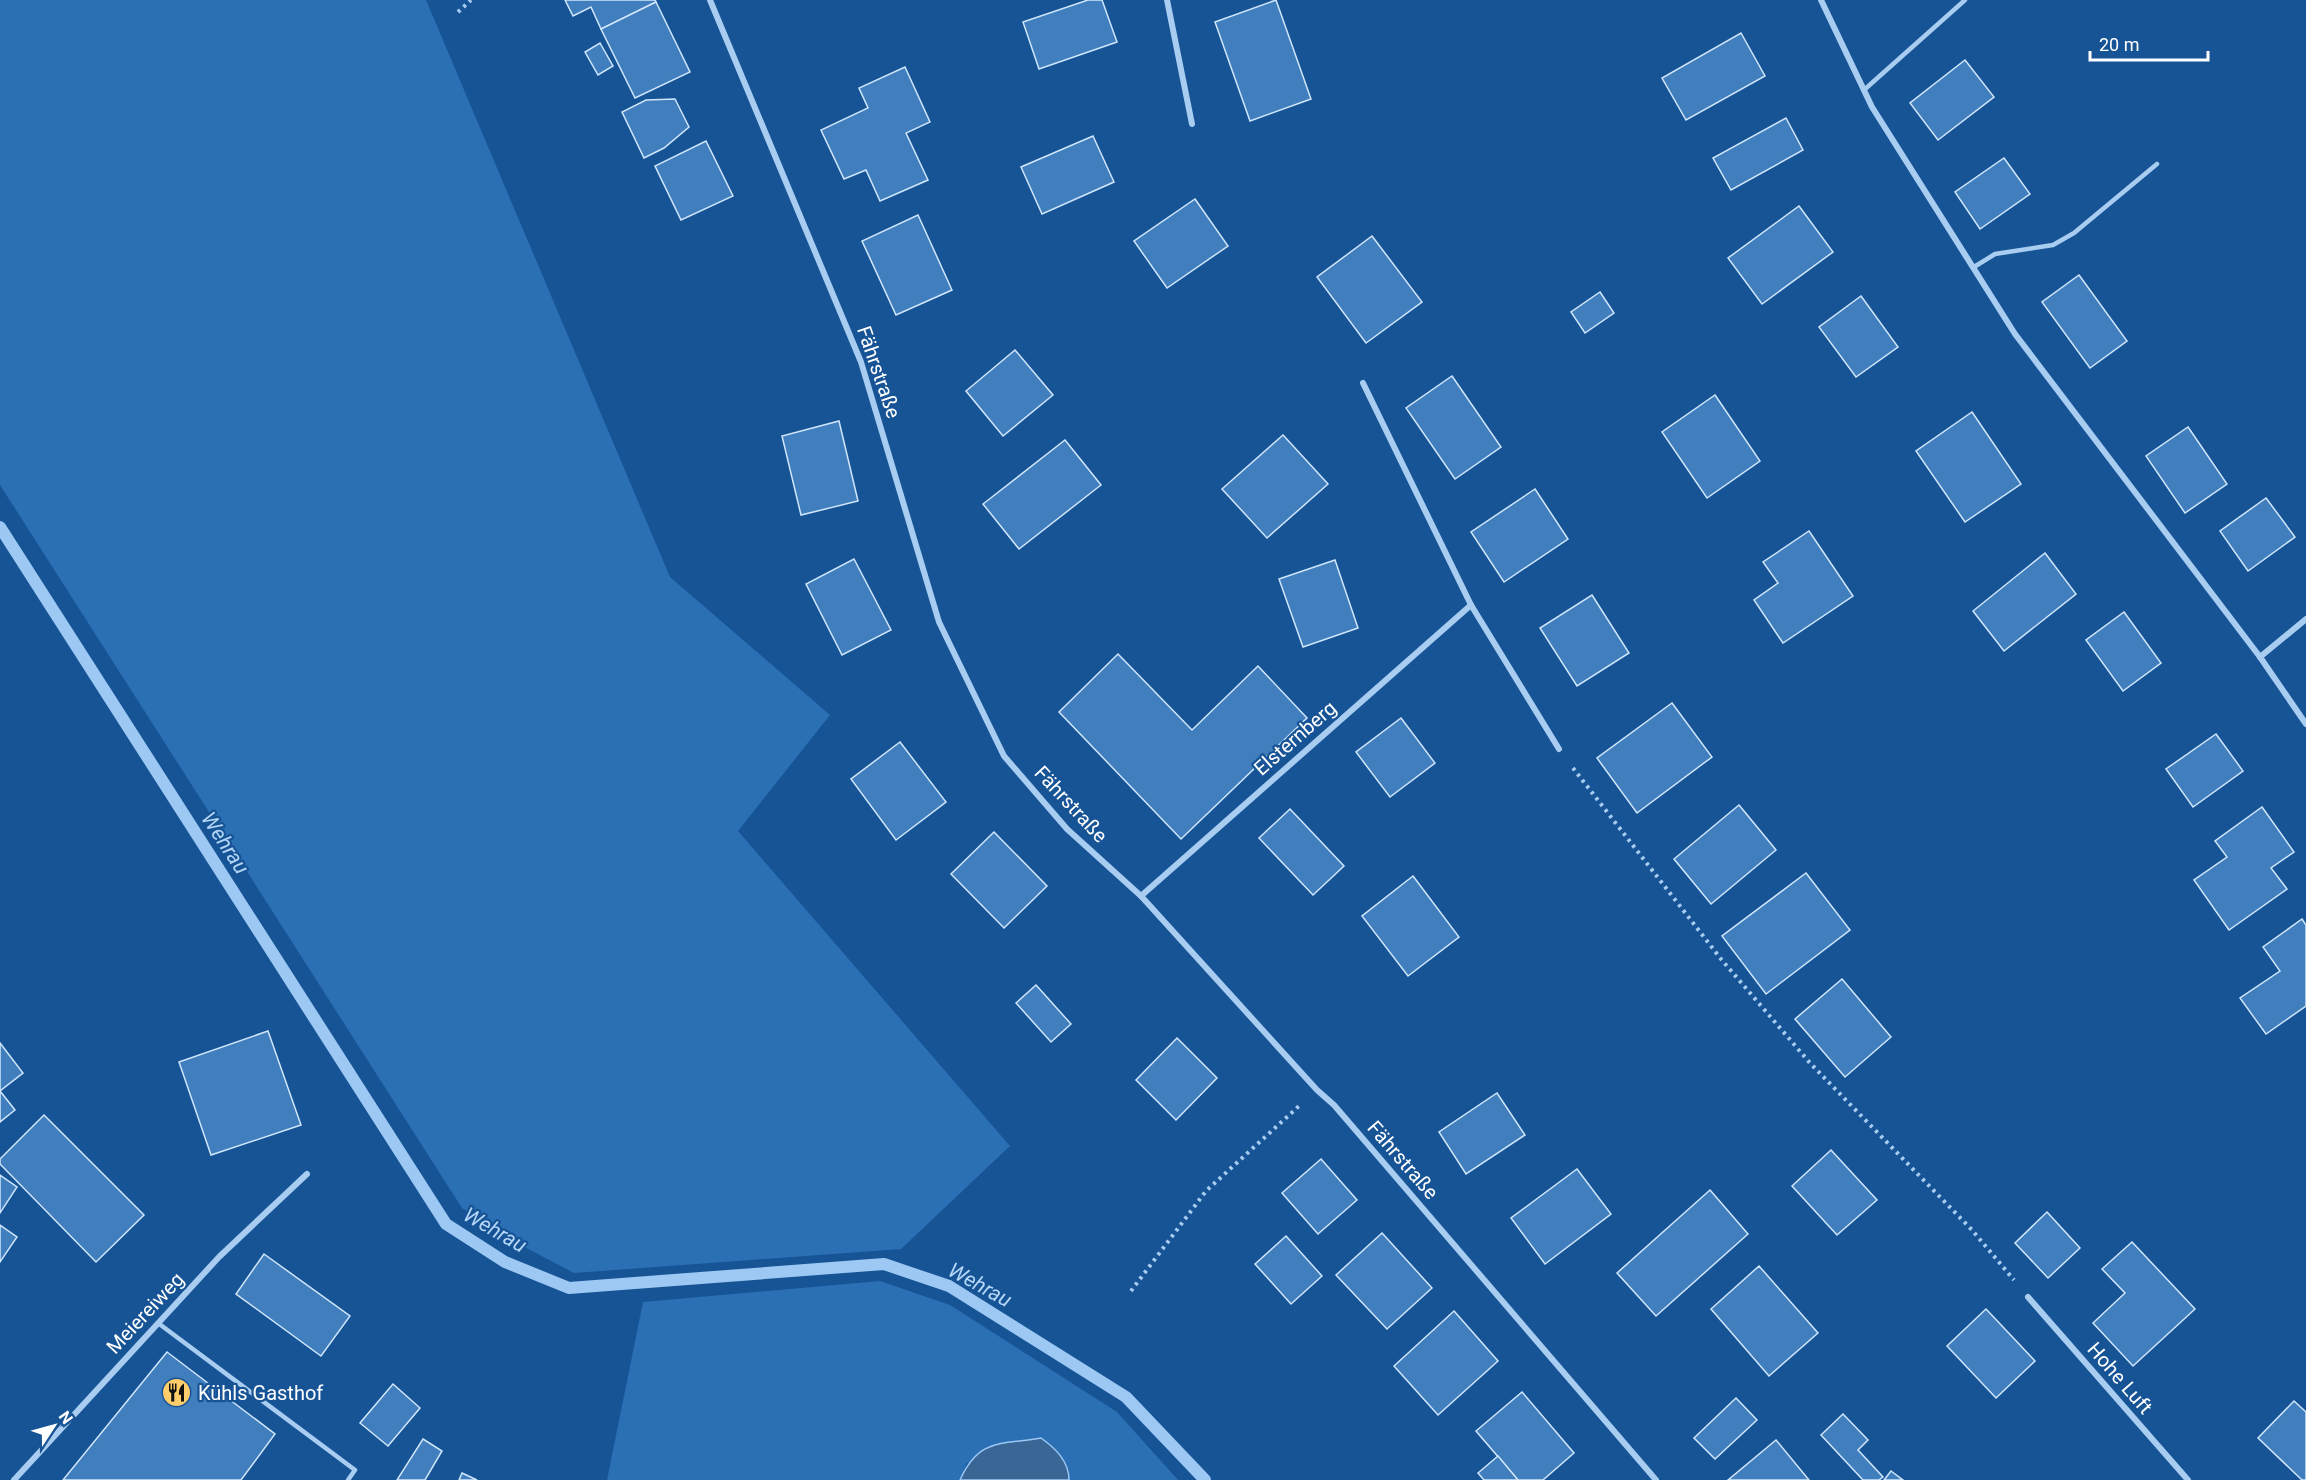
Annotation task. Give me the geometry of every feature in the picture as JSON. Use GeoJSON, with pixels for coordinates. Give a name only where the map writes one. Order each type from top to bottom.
{"type":"FeatureCollection","features":[{"type":"Feature","properties":{"kind":"street","name":"Fährstraße"},"geometry":{"type":"LineString","coordinates":[[710,0],[861,362],[939,622],[1004,756],[1067,829],[1141,896],[1334,1105],[1656,1480]]}},
{"type":"Feature","properties":{"kind":"street"},"geometry":{"type":"LineString","coordinates":[[1167,0],[1192,124]]}},
{"type":"Feature","properties":{"kind":"street"},"geometry":{"type":"LineString","coordinates":[[1821,0],[1872,107],[2015,334],[2260,657],[2306,724]]}},
{"type":"Feature","properties":{"kind":"street"},"geometry":{"type":"LineString","coordinates":[[1364,383],[1471,605],[1559,749]]}},
{"type":"Feature","properties":{"kind":"street","name":"Elsternberg"},"geometry":{"type":"LineString","coordinates":[[1141,896],[1471,605]]}},
{"type":"Feature","properties":{"kind":"street"},"geometry":{"type":"LineString","coordinates":[[2260,657],[2306,619]]}},
{"type":"Feature","properties":{"kind":"street","name":"Meiereiweg"},"geometry":{"type":"LineString","coordinates":[[14,1480],[219,1257],[308,1174]]}},
{"type":"Feature","properties":{"kind":"street","name":"Hohe Luft"},"geometry":{"type":"LineString","coordinates":[[2028,1297],[2188,1480]]}},
{"type":"Feature","properties":{"kind":"lane"},"geometry":{"type":"LineString","coordinates":[[1864,90],[1965,0]]}},
{"type":"Feature","properties":{"kind":"lane"},"geometry":{"type":"LineString","coordinates":[[1974,267],[1995,254],[2053,245],[2067,237],[2157,164]]}},
{"type":"Feature","properties":{"kind":"lane"},"geometry":{"type":"LineString","coordinates":[[158,1323],[355,1470],[348,1480]]}},
{"type":"Feature","properties":{"kind":"path"},"geometry":{"type":"LineString","coordinates":[[458,12],[471,0]]}},
{"type":"Feature","properties":{"kind":"path"},"geometry":{"type":"LineString","coordinates":[[1559,749],[1721,959],[1803,1055],[1972,1230],[2028,1297]]}},
{"type":"Feature","properties":{"kind":"path"},"geometry":{"type":"LineString","coordinates":[[1131,1291],[1206,1191],[1317,1089]]}},
{"type":"Feature","properties":{"kind":"shaded area"},"geometry":{"type":"Polygon","coordinates":[[[0,0],[426,0],[670,577],[830,715],[738,831],[1010,1146],[901,1249],[574,1273],[515,1242],[462,1208],[0,485],[0,0]]]}},
{"type":"Feature","properties":{"kind":"shaded area"},"geometry":{"type":"Polygon","coordinates":[[[880,1281],[950,1305],[1117,1412],[1178,1480],[1069,1480],[1069,1474],[967,1463],[960,1480],[607,1480],[643,1302],[880,1281]]]}},
{"type":"Feature","properties":{"kind":"shaded area"},"geometry":{"type":"Polygon","coordinates":[[[1041,1438],[1064,1461],[1069,1480],[960,1480],[967,1466],[983,1450],[1002,1443],[1041,1438]]]}},
{"type":"Feature","properties":{"kind":"building"},"geometry":{"type":"Polygon","coordinates":[[[565,0],[655,0],[656,2],[601,29],[591,7],[573,16],[565,0]]]}},
{"type":"Feature","properties":{"kind":"building"},"geometry":{"type":"Polygon","coordinates":[[[1088,0],[1102,0],[1117,42],[1039,69],[1023,22],[1088,0]]]}},
{"type":"Feature","properties":{"kind":"building"},"geometry":{"type":"Polygon","coordinates":[[[1276,0],[1311,99],[1250,121],[1215,22],[1276,0]]]}},
{"type":"Feature","properties":{"kind":"building"},"geometry":{"type":"Polygon","coordinates":[[[656,2],[690,72],[635,98],[601,29],[656,2]]]}},
{"type":"Feature","properties":{"kind":"building"},"geometry":{"type":"Polygon","coordinates":[[[1741,33],[1765,76],[1686,120],[1662,78],[1741,33]]]}},
{"type":"Feature","properties":{"kind":"building"},"geometry":{"type":"Polygon","coordinates":[[[600,43],[613,66],[598,75],[585,52],[600,43]]]}},
{"type":"Feature","properties":{"kind":"building"},"geometry":{"type":"Polygon","coordinates":[[[1965,60],[1994,97],[1938,140],[1910,103],[1965,60]]]}},
{"type":"Feature","properties":{"kind":"building"},"geometry":{"type":"Polygon","coordinates":[[[905,67],[930,122],[906,133],[928,180],[880,201],[866,170],[844,179],[821,130],[868,108],[859,88],[905,67]]]}},
{"type":"Feature","properties":{"kind":"building"},"geometry":{"type":"Polygon","coordinates":[[[675,99],[689,127],[664,148],[644,158],[622,112],[646,100],[675,99]]]}},
{"type":"Feature","properties":{"kind":"building"},"geometry":{"type":"Polygon","coordinates":[[[1786,118],[1803,150],[1731,190],[1713,158],[1786,118]]]}},
{"type":"Feature","properties":{"kind":"building"},"geometry":{"type":"Polygon","coordinates":[[[1093,136],[1114,182],[1042,214],[1021,167],[1093,136]]]}},
{"type":"Feature","properties":{"kind":"building"},"geometry":{"type":"Polygon","coordinates":[[[706,141],[733,196],[681,220],[655,166],[706,141]]]}},
{"type":"Feature","properties":{"kind":"building"},"geometry":{"type":"Polygon","coordinates":[[[2004,158],[2030,194],[1980,229],[1955,192],[2004,158]]]}},
{"type":"Feature","properties":{"kind":"building"},"geometry":{"type":"Polygon","coordinates":[[[1195,199],[1228,246],[1167,288],[1134,241],[1195,199]]]}},
{"type":"Feature","properties":{"kind":"building"},"geometry":{"type":"Polygon","coordinates":[[[1799,206],[1833,252],[1762,304],[1728,258],[1799,206]]]}},
{"type":"Feature","properties":{"kind":"building"},"geometry":{"type":"Polygon","coordinates":[[[918,215],[952,290],[896,315],[862,241],[918,215]]]}},
{"type":"Feature","properties":{"kind":"building"},"geometry":{"type":"Polygon","coordinates":[[[1372,236],[1422,302],[1366,343],[1317,277],[1372,236]]]}},
{"type":"Feature","properties":{"kind":"building"},"geometry":{"type":"Polygon","coordinates":[[[2079,275],[2127,341],[2090,368],[2042,302],[2079,275]]]}},
{"type":"Feature","properties":{"kind":"building"},"geometry":{"type":"Polygon","coordinates":[[[1600,292],[1614,313],[1585,333],[1571,312],[1600,292]]]}},
{"type":"Feature","properties":{"kind":"building"},"geometry":{"type":"Polygon","coordinates":[[[1861,296],[1898,347],[1856,377],[1819,327],[1861,296]]]}},
{"type":"Feature","properties":{"kind":"building"},"geometry":{"type":"Polygon","coordinates":[[[1015,350],[1053,395],[1003,436],[966,391],[1015,350]]]}},
{"type":"Feature","properties":{"kind":"building"},"geometry":{"type":"Polygon","coordinates":[[[1452,376],[1501,447],[1455,479],[1406,408],[1452,376]]]}},
{"type":"Feature","properties":{"kind":"building"},"geometry":{"type":"Polygon","coordinates":[[[1715,395],[1760,461],[1707,498],[1662,432],[1715,395]]]}},
{"type":"Feature","properties":{"kind":"building"},"geometry":{"type":"Polygon","coordinates":[[[1972,412],[2021,484],[1965,522],[1916,451],[1972,412]]]}},
{"type":"Feature","properties":{"kind":"building"},"geometry":{"type":"Polygon","coordinates":[[[839,421],[858,501],[801,515],[782,436],[839,421]]]}},
{"type":"Feature","properties":{"kind":"building"},"geometry":{"type":"Polygon","coordinates":[[[2188,427],[2227,484],[2185,513],[2146,456],[2188,427]]]}},
{"type":"Feature","properties":{"kind":"building"},"geometry":{"type":"Polygon","coordinates":[[[1283,435],[1328,484],[1267,538],[1222,489],[1283,435]]]}},
{"type":"Feature","properties":{"kind":"building"},"geometry":{"type":"Polygon","coordinates":[[[1065,440],[1101,485],[1019,549],[983,504],[1065,440]]]}},
{"type":"Feature","properties":{"kind":"building"},"geometry":{"type":"Polygon","coordinates":[[[1535,489],[1568,539],[1504,582],[1471,532],[1535,489]]]}},
{"type":"Feature","properties":{"kind":"building"},"geometry":{"type":"Polygon","coordinates":[[[2266,498],[2295,537],[2248,571],[2220,531],[2266,498]]]}},
{"type":"Feature","properties":{"kind":"building"},"geometry":{"type":"Polygon","coordinates":[[[1809,531],[1853,596],[1783,643],[1754,600],[1778,583],[1763,562],[1809,531]]]}},
{"type":"Feature","properties":{"kind":"building"},"geometry":{"type":"Polygon","coordinates":[[[2045,553],[2076,594],[2004,651],[1973,611],[2045,553]]]}},
{"type":"Feature","properties":{"kind":"building"},"geometry":{"type":"Polygon","coordinates":[[[854,559],[891,630],[842,655],[806,584],[854,559]]]}},
{"type":"Feature","properties":{"kind":"building"},"geometry":{"type":"Polygon","coordinates":[[[1335,560],[1358,628],[1303,647],[1279,579],[1335,560]]]}},
{"type":"Feature","properties":{"kind":"building"},"geometry":{"type":"Polygon","coordinates":[[[1592,595],[1629,653],[1577,686],[1540,628],[1592,595]]]}},
{"type":"Feature","properties":{"kind":"building"},"geometry":{"type":"Polygon","coordinates":[[[2124,612],[2161,663],[2123,691],[2086,640],[2124,612]]]}},
{"type":"Feature","properties":{"kind":"building"},"geometry":{"type":"Polygon","coordinates":[[[1118,654],[1192,730],[1258,666],[1307,718],[1181,839],[1059,712],[1118,654]]]}},
{"type":"Feature","properties":{"kind":"building"},"geometry":{"type":"Polygon","coordinates":[[[1672,703],[1712,757],[1637,813],[1597,758],[1672,703]]]}},
{"type":"Feature","properties":{"kind":"building"},"geometry":{"type":"Polygon","coordinates":[[[1401,718],[1435,763],[1390,797],[1356,752],[1401,718]]]}},
{"type":"Feature","properties":{"kind":"building"},"geometry":{"type":"Polygon","coordinates":[[[2216,734],[2243,771],[2193,807],[2166,769],[2216,734]]]}},
{"type":"Feature","properties":{"kind":"building"},"geometry":{"type":"Polygon","coordinates":[[[900,742],[946,802],[896,840],[851,779],[900,742]]]}},
{"type":"Feature","properties":{"kind":"building"},"geometry":{"type":"Polygon","coordinates":[[[1739,805],[1776,850],[1711,904],[1674,859],[1739,805]]]}},
{"type":"Feature","properties":{"kind":"building"},"geometry":{"type":"Polygon","coordinates":[[[2262,807],[2294,852],[2271,868],[2287,889],[2229,930],[2194,880],[2227,857],[2215,841],[2262,807]]]}},
{"type":"Feature","properties":{"kind":"building"},"geometry":{"type":"Polygon","coordinates":[[[1290,809],[1344,866],[1313,895],[1259,838],[1290,809]]]}},
{"type":"Feature","properties":{"kind":"building"},"geometry":{"type":"Polygon","coordinates":[[[994,832],[1047,886],[1004,928],[951,874],[994,832]]]}},
{"type":"Feature","properties":{"kind":"building"},"geometry":{"type":"Polygon","coordinates":[[[1806,873],[1850,930],[1766,994],[1722,936],[1806,873]]]}},
{"type":"Feature","properties":{"kind":"building"},"geometry":{"type":"Polygon","coordinates":[[[1413,876],[1459,937],[1408,976],[1362,916],[1413,876]]]}},
{"type":"Feature","properties":{"kind":"building"},"geometry":{"type":"Polygon","coordinates":[[[2302,919],[2306,925],[2306,1006],[2266,1034],[2240,998],[2280,971],[2263,947],[2302,919]]]}},
{"type":"Feature","properties":{"kind":"building"},"geometry":{"type":"Polygon","coordinates":[[[1842,979],[1891,1037],[1845,1077],[1795,1019],[1842,979]]]}},
{"type":"Feature","properties":{"kind":"building"},"geometry":{"type":"Polygon","coordinates":[[[1036,985],[1071,1024],[1051,1042],[1016,1003],[1036,985]]]}},
{"type":"Feature","properties":{"kind":"building"},"geometry":{"type":"Polygon","coordinates":[[[268,1031],[301,1125],[211,1155],[179,1062],[268,1031]]]}},
{"type":"Feature","properties":{"kind":"building"},"geometry":{"type":"Polygon","coordinates":[[[1177,1038],[1217,1078],[1176,1120],[1136,1080],[1177,1038]]]}},
{"type":"Feature","properties":{"kind":"building"},"geometry":{"type":"Polygon","coordinates":[[[0,1043],[23,1073],[0,1091],[0,1043]]]}},
{"type":"Feature","properties":{"kind":"building"},"geometry":{"type":"Polygon","coordinates":[[[0,1091],[15,1110],[0,1122],[0,1091]]]}},
{"type":"Feature","properties":{"kind":"building"},"geometry":{"type":"Polygon","coordinates":[[[1497,1093],[1525,1135],[1466,1174],[1439,1132],[1497,1093]]]}},
{"type":"Feature","properties":{"kind":"building"},"geometry":{"type":"Polygon","coordinates":[[[44,1115],[144,1215],[96,1262],[0,1164],[0,1159],[44,1115]]]}},
{"type":"Feature","properties":{"kind":"building"},"geometry":{"type":"Polygon","coordinates":[[[1831,1150],[1877,1200],[1837,1235],[1792,1186],[1831,1150]]]}},
{"type":"Feature","properties":{"kind":"building"},"geometry":{"type":"Polygon","coordinates":[[[1321,1159],[1357,1200],[1318,1234],[1282,1193],[1321,1159]]]}},
{"type":"Feature","properties":{"kind":"building"},"geometry":{"type":"Polygon","coordinates":[[[1577,1169],[1611,1214],[1545,1264],[1511,1218],[1577,1169]]]}},
{"type":"Feature","properties":{"kind":"building"},"geometry":{"type":"Polygon","coordinates":[[[0,1175],[17,1187],[0,1213],[0,1175]]]}},
{"type":"Feature","properties":{"kind":"building"},"geometry":{"type":"Polygon","coordinates":[[[1710,1190],[1748,1234],[1656,1316],[1617,1273],[1710,1190]]]}},
{"type":"Feature","properties":{"kind":"building"},"geometry":{"type":"Polygon","coordinates":[[[2047,1212],[2080,1248],[2048,1278],[2015,1243],[2047,1212]]]}},
{"type":"Feature","properties":{"kind":"building"},"geometry":{"type":"Polygon","coordinates":[[[0,1225],[17,1237],[0,1262],[0,1225]]]}},
{"type":"Feature","properties":{"kind":"building"},"geometry":{"type":"Polygon","coordinates":[[[1382,1233],[1432,1288],[1387,1329],[1336,1275],[1382,1233]]]}},
{"type":"Feature","properties":{"kind":"building"},"geometry":{"type":"Polygon","coordinates":[[[1286,1236],[1322,1276],[1291,1304],[1255,1264],[1286,1236]]]}},
{"type":"Feature","properties":{"kind":"building"},"geometry":{"type":"Polygon","coordinates":[[[2132,1242],[2195,1309],[2133,1366],[2093,1323],[2125,1293],[2102,1269],[2132,1242]]]}},
{"type":"Feature","properties":{"kind":"building"},"geometry":{"type":"Polygon","coordinates":[[[264,1254],[350,1316],[321,1356],[236,1294],[264,1254]]]}},
{"type":"Feature","properties":{"kind":"building"},"geometry":{"type":"Polygon","coordinates":[[[1759,1266],[1818,1333],[1769,1376],[1711,1309],[1759,1266]]]}},
{"type":"Feature","properties":{"kind":"building"},"geometry":{"type":"Polygon","coordinates":[[[1986,1309],[2035,1361],[1996,1398],[1947,1346],[1986,1309]]]}},
{"type":"Feature","properties":{"kind":"building"},"geometry":{"type":"Polygon","coordinates":[[[1454,1311],[1498,1361],[1438,1415],[1394,1366],[1454,1311]]]}},
{"type":"Feature","properties":{"kind":"building","name":"Kühls Gasthof"},"geometry":{"type":"Polygon","coordinates":[[[167,1352],[275,1434],[241,1480],[63,1480],[167,1352]]]}},
{"type":"Feature","properties":{"kind":"building"},"geometry":{"type":"Polygon","coordinates":[[[393,1384],[420,1408],[388,1446],[360,1423],[393,1384]]]}},
{"type":"Feature","properties":{"kind":"building"},"geometry":{"type":"Polygon","coordinates":[[[1522,1392],[1574,1453],[1543,1480],[1518,1480],[1476,1431],[1522,1392]]]}},
{"type":"Feature","properties":{"kind":"building"},"geometry":{"type":"Polygon","coordinates":[[[1736,1398],[1757,1420],[1715,1459],[1694,1438],[1736,1398]]]}},
{"type":"Feature","properties":{"kind":"building"},"geometry":{"type":"Polygon","coordinates":[[[2294,1401],[2306,1412],[2306,1480],[2302,1480],[2258,1438],[2294,1401]]]}},
{"type":"Feature","properties":{"kind":"building"},"geometry":{"type":"Polygon","coordinates":[[[1843,1414],[1868,1440],[1858,1450],[1883,1477],[1879,1480],[1863,1480],[1821,1435],[1843,1414]]]}},
{"type":"Feature","properties":{"kind":"building"},"geometry":{"type":"Polygon","coordinates":[[[423,1439],[442,1451],[425,1480],[397,1480],[423,1439]]]}},
{"type":"Feature","properties":{"kind":"building"},"geometry":{"type":"Polygon","coordinates":[[[1776,1440],[1809,1480],[1728,1480],[1776,1440]]]}},
{"type":"Feature","properties":{"kind":"building"},"geometry":{"type":"Polygon","coordinates":[[[1498,1456],[1518,1480],[1484,1480],[1478,1473],[1498,1456]]]}},
{"type":"Feature","properties":{"kind":"building"},"geometry":{"type":"Polygon","coordinates":[[[1891,1471],[1903,1480],[1884,1480],[1891,1471]]]}},
{"type":"Feature","properties":{"kind":"building"},"geometry":{"type":"Polygon","coordinates":[[[462,1473],[477,1480],[459,1480],[462,1473]]]}},
{"type":"Feature","properties":{"kind":"waterway","name":"Wehrau"},"geometry":{"type":"LineString","coordinates":[[0,527],[446,1224],[505,1262],[569,1288],[884,1264],[949,1286],[1126,1397],[1205,1480]]}},
{"type":"Feature","properties":{"kind":"place","name":"Kühls Gasthof"},"geometry":{"type":"Point","coordinates":[177,1393]}}]}
